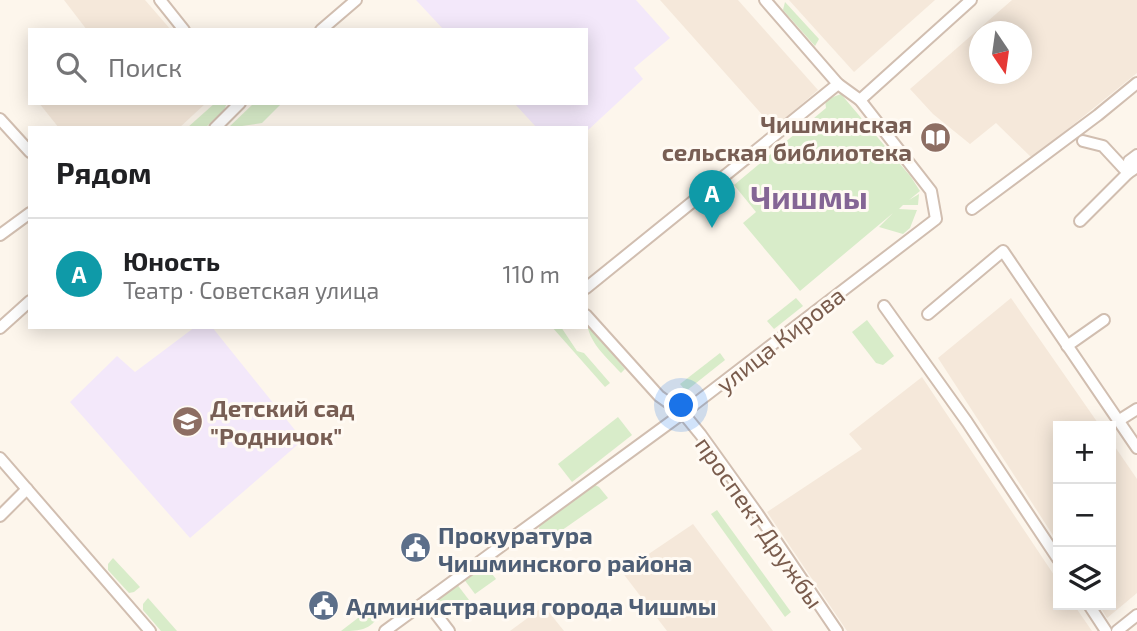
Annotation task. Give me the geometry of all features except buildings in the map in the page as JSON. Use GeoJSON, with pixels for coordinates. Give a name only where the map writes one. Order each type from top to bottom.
{"type":"FeatureCollection","features":[{"type":"Feature","properties":{"kind":"street"},"geometry":{"type":"LineString","coordinates":[[160,0],[182,28]]}},
{"type":"Feature","properties":{"kind":"street"},"geometry":{"type":"LineString","coordinates":[[323,28],[356,0]]}},
{"type":"Feature","properties":{"kind":"street"},"geometry":{"type":"LineString","coordinates":[[765,0],[838,84],[860,100],[971,0]]}},
{"type":"Feature","properties":{"kind":"street"},"geometry":{"type":"LineString","coordinates":[[972,209],[1137,83]]}},
{"type":"Feature","properties":{"kind":"street"},"geometry":{"type":"LineString","coordinates":[[588,286],[838,84]]}},
{"type":"Feature","properties":{"kind":"street","name":"улица Кирова"},"geometry":{"type":"LineString","coordinates":[[393,629],[426,601],[683,413],[936,219],[931,191],[860,100]]}},
{"type":"Feature","properties":{"kind":"street"},"geometry":{"type":"LineString","coordinates":[[217,126],[238,105]]}},
{"type":"Feature","properties":{"kind":"street"},"geometry":{"type":"LineString","coordinates":[[0,119],[28,150]]}},
{"type":"Feature","properties":{"kind":"street"},"geometry":{"type":"LineString","coordinates":[[1083,141],[1103,146],[1134,169]]}},
{"type":"Feature","properties":{"kind":"street"},"geometry":{"type":"LineString","coordinates":[[1134,169],[1129,161],[1137,155]]}},
{"type":"Feature","properties":{"kind":"street"},"geometry":{"type":"LineString","coordinates":[[1080,221],[1134,169]]}},
{"type":"Feature","properties":{"kind":"street"},"geometry":{"type":"LineString","coordinates":[[2,230],[28,215]]}},
{"type":"Feature","properties":{"kind":"street"},"geometry":{"type":"LineString","coordinates":[[928,314],[1003,251],[1137,448]]}},
{"type":"Feature","properties":{"kind":"street"},"geometry":{"type":"LineString","coordinates":[[0,328],[28,303]]}},
{"type":"Feature","properties":{"kind":"street"},"geometry":{"type":"LineString","coordinates":[[884,306],[967,422],[1053,551]]}},
{"type":"Feature","properties":{"kind":"street","name":"проспект Дружбы"},"geometry":{"type":"LineString","coordinates":[[588,317],[659,396],[683,413],[757,513],[836,631]]}},
{"type":"Feature","properties":{"kind":"street"},"geometry":{"type":"LineString","coordinates":[[1067,346],[1104,320]]}},
{"type":"Feature","properties":{"kind":"street"},"geometry":{"type":"LineString","coordinates":[[1118,421],[1137,409]]}},
{"type":"Feature","properties":{"kind":"street"},"geometry":{"type":"LineString","coordinates":[[0,458],[150,631]]}},
{"type":"Feature","properties":{"kind":"street"},"geometry":{"type":"LineString","coordinates":[[0,516],[27,489]]}},
{"type":"Feature","properties":{"kind":"street"},"geometry":{"type":"LineString","coordinates":[[426,601],[449,631]]}},
{"type":"Feature","properties":{"kind":"street"},"geometry":{"type":"LineString","coordinates":[[1092,610],[1106,631]]}},
{"type":"Feature","properties":{"kind":"street"},"geometry":{"type":"LineString","coordinates":[[1117,631],[1137,615]]}},
{"type":"Feature","properties":{"kind":"shaded area"},"geometry":{"type":"Polygon","coordinates":[[[64,0],[145,0],[169,28],[85,28],[64,0]]]}},
{"type":"Feature","properties":{"kind":"shaded area"},"geometry":{"type":"Polygon","coordinates":[[[416,0],[636,0],[670,38],[634,68],[643,79],[588,130],[588,126],[535,126],[516,105],[588,105],[588,28],[442,28],[416,0]]]}},
{"type":"Feature","properties":{"kind":"shaded area"},"geometry":{"type":"Polygon","coordinates":[[[660,0],[738,0],[818,90],[774,128],[660,0]]]}},
{"type":"Feature","properties":{"kind":"shaded area"},"geometry":{"type":"Polygon","coordinates":[[[789,0],[935,0],[854,72],[789,0]]]}},
{"type":"Feature","properties":{"kind":"shaded area"},"geometry":{"type":"Polygon","coordinates":[[[1012,0],[1137,0],[1137,73],[1032,158],[996,123],[970,144],[933,114],[910,89],[969,38],[969,84],[1032,84],[1032,21],[988,21],[1012,0]]]}},
{"type":"Feature","properties":{"kind":"shaded area"},"geometry":{"type":"Polygon","coordinates":[[[41,105],[204,105],[181,126],[57,126],[41,105]]]}},
{"type":"Feature","properties":{"kind":"shaded area"},"geometry":{"type":"Polygon","coordinates":[[[1011,298],[1097,421],[1053,421],[1053,535],[938,358],[1011,298]]]}},
{"type":"Feature","properties":{"kind":"shaded area","name":"Детский сад \"Родничок\""},"geometry":{"type":"Polygon","coordinates":[[[192,329],[214,329],[303,440],[190,538],[70,402],[117,356],[135,372],[192,329]]]}},
{"type":"Feature","properties":{"kind":"shaded area"},"geometry":{"type":"Polygon","coordinates":[[[922,377],[1053,574],[1053,610],[1077,610],[1092,631],[847,631],[767,512],[862,449],[849,434],[922,377]]]}},
{"type":"Feature","properties":{"kind":"shaded area"},"geometry":{"type":"Polygon","coordinates":[[[1116,448],[1137,479],[1137,593],[1107,618],[1102,610],[1116,610],[1116,448]]]}},
{"type":"Feature","properties":{"kind":"shaded area"},"geometry":{"type":"Polygon","coordinates":[[[693,524],[773,631],[667,631],[622,572],[693,524]]]}},
{"type":"Feature","properties":{"kind":"shaded area"},"geometry":{"type":"Polygon","coordinates":[[[544,606],[564,631],[510,631],[544,606]]]}},
{"type":"Feature","properties":{"kind":"green space"},"geometry":{"type":"Polygon","coordinates":[[[785,2],[819,39],[815,46],[783,10],[785,2]]]}},
{"type":"Feature","properties":{"kind":"green space"},"geometry":{"type":"Polygon","coordinates":[[[841,94],[920,191],[909,200],[919,194],[918,205],[903,205],[899,209],[917,210],[910,228],[903,234],[879,227],[893,213],[800,291],[743,223],[756,212],[734,185],[826,108],[825,100],[841,94]]]}},
{"type":"Feature","properties":{"kind":"green space"},"geometry":{"type":"Polygon","coordinates":[[[213,105],[226,105],[207,126],[189,126],[213,105]]]}},
{"type":"Feature","properties":{"kind":"green space"},"geometry":{"type":"Polygon","coordinates":[[[252,105],[280,105],[262,123],[230,126],[252,105]]]}},
{"type":"Feature","properties":{"kind":"green space"},"geometry":{"type":"Polygon","coordinates":[[[796,298],[803,306],[774,329],[767,321],[796,298]]]}},
{"type":"Feature","properties":{"kind":"green space"},"geometry":{"type":"Polygon","coordinates":[[[588,318],[615,352],[613,355],[625,369],[621,373],[602,353],[589,332],[588,318]]]}},
{"type":"Feature","properties":{"kind":"green space"},"geometry":{"type":"Polygon","coordinates":[[[867,320],[894,356],[883,365],[876,363],[852,332],[867,320]]]}},
{"type":"Feature","properties":{"kind":"green space"},"geometry":{"type":"Polygon","coordinates":[[[554,329],[562,329],[577,351],[584,353],[610,383],[605,387],[554,329]]]}},
{"type":"Feature","properties":{"kind":"green space"},"geometry":{"type":"Polygon","coordinates":[[[720,353],[725,360],[686,391],[680,384],[720,353]]]}},
{"type":"Feature","properties":{"kind":"green space"},"geometry":{"type":"Polygon","coordinates":[[[618,417],[632,435],[572,482],[558,464],[618,417]]]}},
{"type":"Feature","properties":{"kind":"green space"},"geometry":{"type":"Polygon","coordinates":[[[593,484],[608,498],[548,540],[539,529],[540,523],[593,484]]]}},
{"type":"Feature","properties":{"kind":"green space"},"geometry":{"type":"Polygon","coordinates":[[[717,510],[791,612],[785,617],[711,514],[717,510]]]}},
{"type":"Feature","properties":{"kind":"green space"},"geometry":{"type":"Polygon","coordinates":[[[113,558],[140,587],[134,592],[129,593],[108,570],[108,564],[113,558]]]}},
{"type":"Feature","properties":{"kind":"green space"},"geometry":{"type":"Polygon","coordinates":[[[484,564],[496,579],[475,594],[463,578],[484,564]]]}},
{"type":"Feature","properties":{"kind":"green space"},"geometry":{"type":"Polygon","coordinates":[[[456,583],[469,600],[446,617],[438,605],[438,598],[456,583]]]}},
{"type":"Feature","properties":{"kind":"green space"},"geometry":{"type":"Polygon","coordinates":[[[148,598],[177,631],[161,631],[143,610],[143,604],[148,598]]]}},
{"type":"Feature","properties":{"kind":"green space"},"geometry":{"type":"Polygon","coordinates":[[[371,608],[378,617],[371,625],[357,630],[341,631],[371,608]]]}},
{"type":"Feature","properties":{"kind":"place","name":"Чишминская сельская библиотека"},"geometry":{"type":"Point","coordinates":[935,137]}},
{"type":"Feature","properties":{"kind":"place","name":"Юность"},"geometry":{"type":"Point","coordinates":[712,228]}},
{"type":"Feature","properties":{"kind":"place","name":"Детский сад \"Родничок\""},"geometry":{"type":"Point","coordinates":[187,421]}},
{"type":"Feature","properties":{"kind":"place","name":"Прокуратура Чишминского района"},"geometry":{"type":"Point","coordinates":[415,548]}},
{"type":"Feature","properties":{"kind":"place","name":"Администрация города Чишмы"},"geometry":{"type":"Point","coordinates":[323,605]}},
{"type":"Feature","properties":{"kind":"district","name":"Чишмы"},"geometry":{"type":"Point","coordinates":[809,196]}}]}
